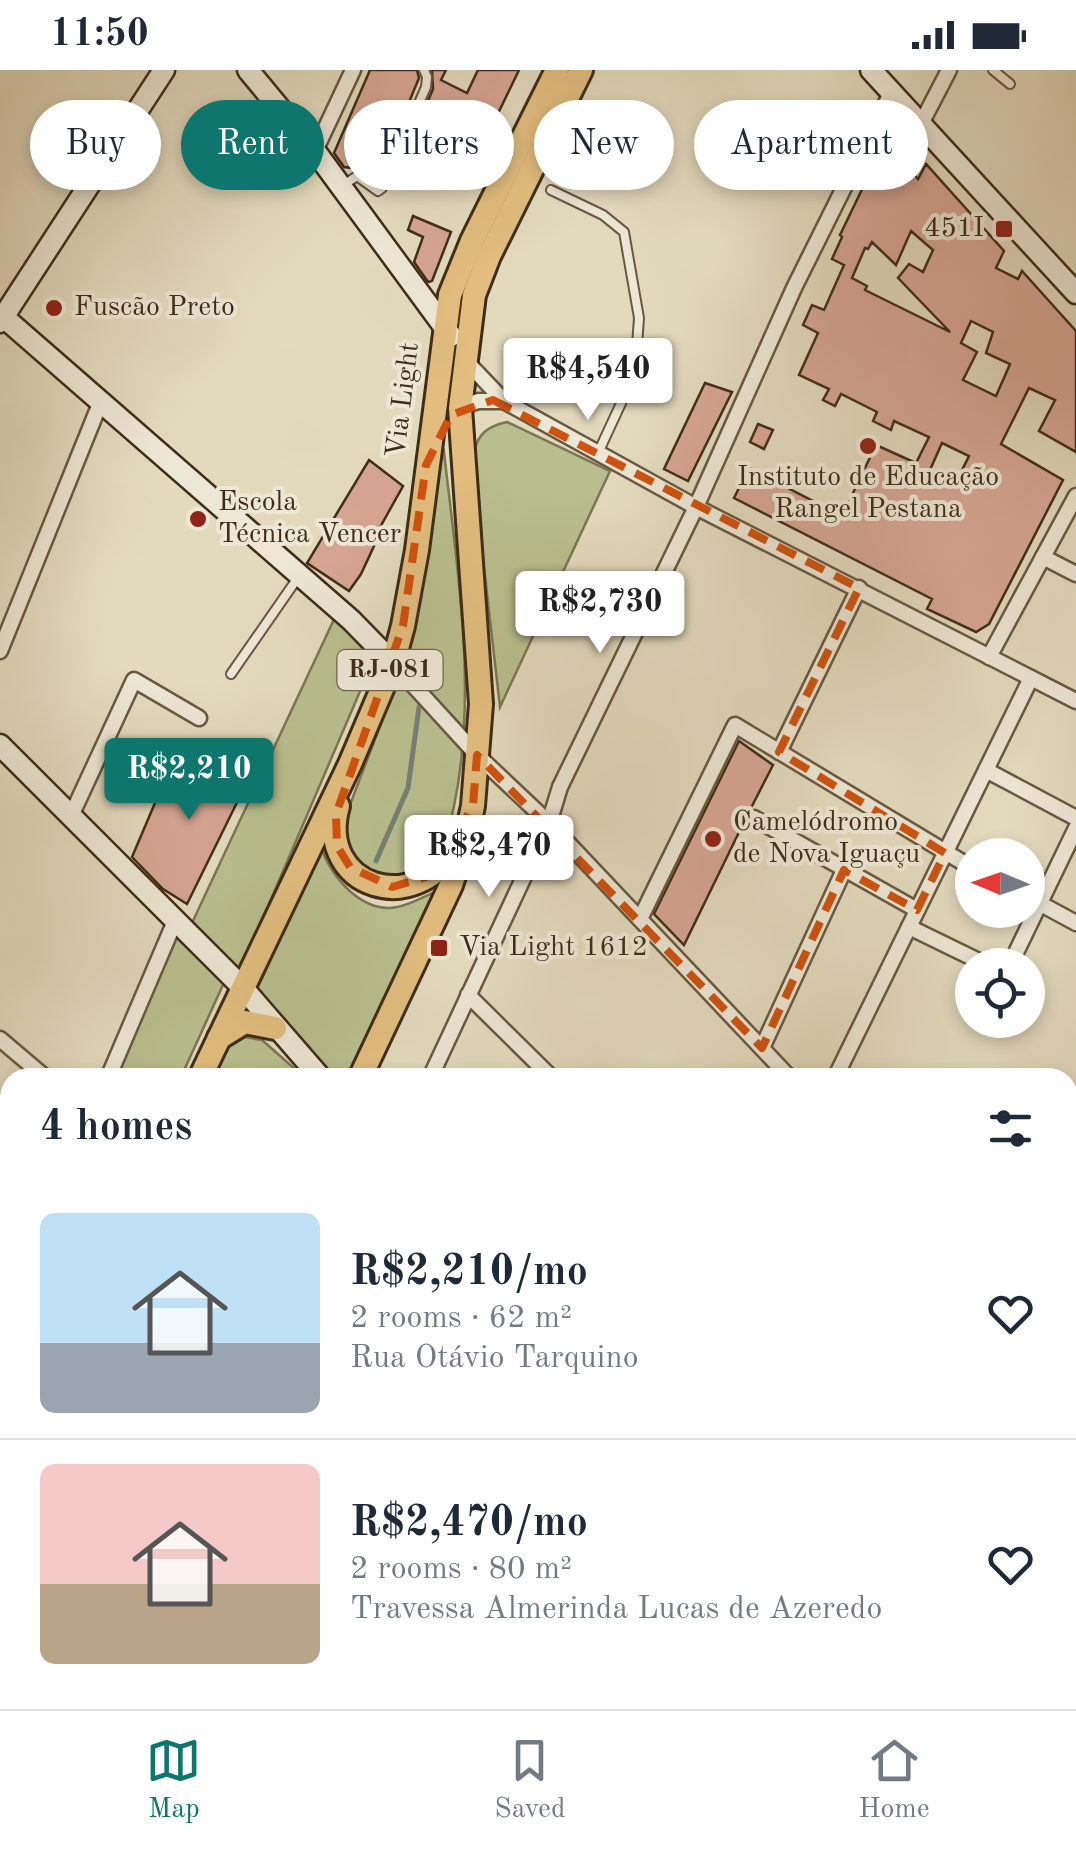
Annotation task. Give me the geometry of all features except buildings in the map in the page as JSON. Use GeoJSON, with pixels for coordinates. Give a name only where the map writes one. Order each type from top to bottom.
{"type":"FeatureCollection","features":[{"type":"Feature","properties":{"kind":"main road","name":"Via Light"},"geometry":{"type":"LineString","coordinates":[[204,1068],[350,764],[393,663],[416,550],[450,295],[557,70]]}},
{"type":"Feature","properties":{"kind":"main road","name":"Via Light"},"geometry":{"type":"LineString","coordinates":[[365,1068],[451,886],[473,806],[479,667],[460,408],[474,295],[480,275],[581,70]]}},
{"type":"Feature","properties":{"kind":"main road"},"geometry":{"type":"LineString","coordinates":[[426,464],[440,434],[460,408]]}},
{"type":"Feature","properties":{"kind":"main road"},"geometry":{"type":"LineString","coordinates":[[350,764],[336,814],[336,841],[350,867],[378,885],[409,886],[433,876],[452,853],[473,806]]}},
{"type":"Feature","properties":{"kind":"main road"},"geometry":{"type":"LineString","coordinates":[[217,1040],[245,1022],[275,1028]]}},
{"type":"Feature","properties":{"kind":"street"},"geometry":{"type":"LineString","coordinates":[[164,70],[1,317],[300,575],[393,663],[781,1068]]}},
{"type":"Feature","properties":{"kind":"street"},"geometry":{"type":"LineString","coordinates":[[248,70],[273,100]]}},
{"type":"Feature","properties":{"kind":"street"},"geometry":{"type":"LineString","coordinates":[[324,132],[354,70]]}},
{"type":"Feature","properties":{"kind":"street"},"geometry":{"type":"LineString","coordinates":[[871,70],[900,100]]}},
{"type":"Feature","properties":{"kind":"street"},"geometry":{"type":"LineString","coordinates":[[928,110],[949,70]]}},
{"type":"Feature","properties":{"kind":"street"},"geometry":{"type":"LineString","coordinates":[[435,1068],[549,822],[560,787],[696,507],[794,288],[892,91]]}},
{"type":"Feature","properties":{"kind":"street"},"geometry":{"type":"LineString","coordinates":[[928,132],[1076,293]]}},
{"type":"Feature","properties":{"kind":"street"},"geometry":{"type":"LineString","coordinates":[[324,163],[444,324],[464,359],[504,401],[696,507],[1076,700]]}},
{"type":"Feature","properties":{"kind":"street"},"geometry":{"type":"LineString","coordinates":[[0,651],[101,401]]}},
{"type":"Feature","properties":{"kind":"street"},"geometry":{"type":"LineString","coordinates":[[460,408],[478,401],[504,401]]}},
{"type":"Feature","properties":{"kind":"street"},"geometry":{"type":"LineString","coordinates":[[989,657],[1076,496]]}},
{"type":"Feature","properties":{"kind":"street"},"geometry":{"type":"LineString","coordinates":[[1043,557],[1076,574]]}},
{"type":"Feature","properties":{"kind":"street"},"geometry":{"type":"LineString","coordinates":[[779,752],[859,588]]}},
{"type":"Feature","properties":{"kind":"street"},"geometry":{"type":"LineString","coordinates":[[840,1068],[1031,678]]}},
{"type":"Feature","properties":{"kind":"street"},"geometry":{"type":"LineString","coordinates":[[71,816],[134,680],[199,718]]}},
{"type":"Feature","properties":{"kind":"street"},"geometry":{"type":"LineString","coordinates":[[640,918],[734,724],[955,859]]}},
{"type":"Feature","properties":{"kind":"street"},"geometry":{"type":"LineString","coordinates":[[0,745],[242,987],[311,1068]]}},
{"type":"Feature","properties":{"kind":"street"},"geometry":{"type":"LineString","coordinates":[[986,770],[1076,818]]}},
{"type":"Feature","properties":{"kind":"street"},"geometry":{"type":"LineString","coordinates":[[754,818],[917,910]]}},
{"type":"Feature","properties":{"kind":"street"},"geometry":{"type":"LineString","coordinates":[[1045,881],[1076,828]]}},
{"type":"Feature","properties":{"kind":"street"},"geometry":{"type":"LineString","coordinates":[[762,1048],[844,870]]}},
{"type":"Feature","properties":{"kind":"street"},"geometry":{"type":"LineString","coordinates":[[1045,906],[1076,923]]}},
{"type":"Feature","properties":{"kind":"street"},"geometry":{"type":"LineString","coordinates":[[112,1068],[174,921]]}},
{"type":"Feature","properties":{"kind":"street"},"geometry":{"type":"LineString","coordinates":[[909,927],[955,949]]}},
{"type":"Feature","properties":{"kind":"street"},"geometry":{"type":"LineString","coordinates":[[468,995],[542,1068]]}},
{"type":"Feature","properties":{"kind":"street"},"geometry":{"type":"LineString","coordinates":[[0,1039],[34,1068]]}},
{"type":"Feature","properties":{"kind":"lane"},"geometry":{"type":"LineString","coordinates":[[342,186],[358,176],[372,189],[378,192],[382,188],[426,87],[428,76],[424,70]]}},
{"type":"Feature","properties":{"kind":"lane"},"geometry":{"type":"LineString","coordinates":[[993,70],[1010,84]]}},
{"type":"Feature","properties":{"kind":"lane"},"geometry":{"type":"LineString","coordinates":[[552,190],[603,215],[624,232],[639,318],[635,373],[598,453]]}},
{"type":"Feature","properties":{"kind":"lane"},"geometry":{"type":"LineString","coordinates":[[231,674],[300,575]]}},
{"type":"Feature","properties":{"kind":"highlighted area"},"geometry":{"type":"Polygon","coordinates":[[[493,400],[859,588],[779,752],[945,853],[917,910],[844,870],[762,1048],[477,755],[473,806],[433,875],[392,887],[350,867],[337,846],[336,814],[403,626],[426,465],[451,415],[493,400]]]}},
{"type":"Feature","properties":{"kind":"green space"},"geometry":{"type":"Polygon","coordinates":[[[507,422],[610,471],[500,707],[472,463],[481,435],[507,422]]]}},
{"type":"Feature","properties":{"kind":"green space"},"geometry":{"type":"Polygon","coordinates":[[[444,452],[463,629],[461,763],[450,826],[437,857],[419,871],[381,880],[351,858],[343,823],[405,661],[437,467],[444,452]]]}},
{"type":"Feature","properties":{"kind":"green space"},"geometry":{"type":"Polygon","coordinates":[[[337,613],[376,654],[239,974],[192,923],[337,613]]]}},
{"type":"Feature","properties":{"kind":"green space"},"geometry":{"type":"Polygon","coordinates":[[[321,847],[340,881],[372,905],[397,907],[435,892],[354,1068],[322,1068],[256,991],[321,847]]]}},
{"type":"Feature","properties":{"kind":"green space"},"geometry":{"type":"Polygon","coordinates":[[[176,930],[227,976],[185,1068],[118,1068],[176,930]]]}},
{"type":"Feature","properties":{"kind":"green space"},"geometry":{"type":"Polygon","coordinates":[[[239,1036],[262,1040],[294,1068],[211,1068],[222,1046],[239,1036]]]}},
{"type":"Feature","properties":{"kind":"waterway"},"geometry":{"type":"LineString","coordinates":[[376,861],[408,788],[419,707]]}},
{"type":"Feature","properties":{"kind":"place","name":"451I"},"geometry":{"type":"Point","coordinates":[1004,229]}},
{"type":"Feature","properties":{"kind":"place","name":"Fuscão Preto"},"geometry":{"type":"Point","coordinates":[54,308]}},
{"type":"Feature","properties":{"kind":"place","name":"Instituto de Educação Rangel Pestana"},"geometry":{"type":"Point","coordinates":[868,446]}},
{"type":"Feature","properties":{"kind":"place","name":"Escola Técnica Vencer"},"geometry":{"type":"Point","coordinates":[198,519]}},
{"type":"Feature","properties":{"kind":"place","name":"Camelódromo de Nova Iguaçu"},"geometry":{"type":"Point","coordinates":[713,839]}},
{"type":"Feature","properties":{"kind":"place","name":"Via Light 1612"},"geometry":{"type":"Point","coordinates":[439,948]}}]}
